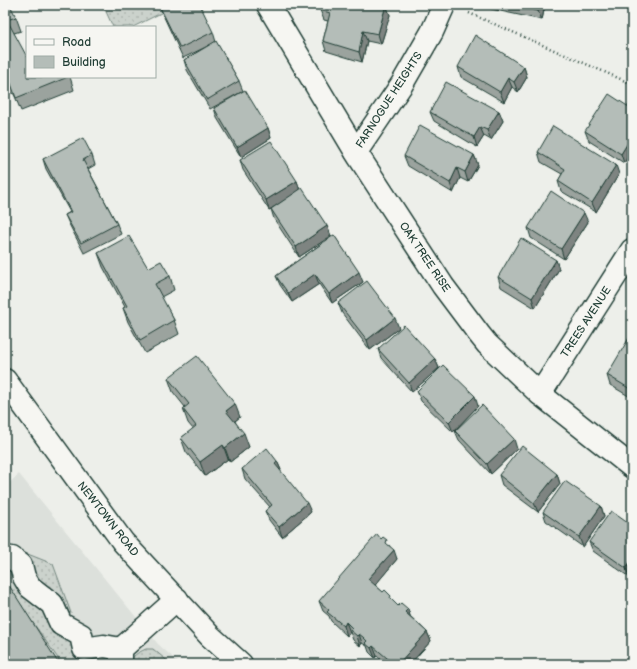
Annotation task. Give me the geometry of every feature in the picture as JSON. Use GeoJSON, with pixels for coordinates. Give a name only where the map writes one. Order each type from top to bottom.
{"type":"FeatureCollection","features":[{"type":"Feature","properties":{"kind":"street","name":"OAK TREE RISE"},"geometry":{"type":"LineString","coordinates":[[268,5],[356,152],[443,286],[479,334],[487,344],[540,394],[632,467]]}},
{"type":"Feature","properties":{"kind":"street","name":"FARNOGUE HEIGHTS"},"geometry":{"type":"LineString","coordinates":[[356,152],[402,84],[432,32],[454,8]]}},
{"type":"Feature","properties":{"kind":"street","name":"TREES AVENUE"},"geometry":{"type":"LineString","coordinates":[[540,394],[632,250]]}},
{"type":"Feature","properties":{"kind":"street","name":"NEWTOWN ROAD"},"geometry":{"type":"LineString","coordinates":[[5,380],[123,542],[210,636],[241,664]]}},
{"type":"Feature","properties":{"kind":"street"},"geometry":{"type":"LineString","coordinates":[[5,557],[12,558],[21,565],[24,577],[30,587],[52,604],[61,624],[81,635],[84,649],[104,646],[121,656],[177,600]]}},
{"type":"Feature","properties":{"kind":"path"},"geometry":{"type":"LineString","coordinates":[[454,8],[632,84]]}},
{"type":"Feature","properties":{"kind":"shaded area"},"geometry":{"type":"Polygon","coordinates":[[[103,5],[177,5],[135,26],[113,26],[103,5]]]}},
{"type":"Feature","properties":{"kind":"shaded area"},"geometry":{"type":"Polygon","coordinates":[[[19,474],[158,644],[180,664],[5,664],[5,487],[19,474]]]}},
{"type":"Feature","properties":{"kind":"shaded area"},"geometry":{"type":"Polygon","coordinates":[[[5,545],[53,564],[71,613],[49,610],[85,664],[62,664],[5,583],[5,545]]]}},
{"type":"Feature","properties":{"kind":"shaded area"},"geometry":{"type":"Polygon","coordinates":[[[146,649],[153,649],[171,664],[129,664],[132,658],[146,649]]]}},
{"type":"Feature","properties":{"kind":"building"},"geometry":{"type":"Polygon","coordinates":[[[5,5],[10,5],[16,17],[7,20],[26,55],[26,78],[66,78],[16,98],[10,81],[5,79],[5,5]]]}},
{"type":"Feature","properties":{"kind":"building"},"geometry":{"type":"Polygon","coordinates":[[[159,5],[200,5],[213,32],[180,48],[159,5]]]}},
{"type":"Feature","properties":{"kind":"building"},"geometry":{"type":"Polygon","coordinates":[[[322,5],[386,5],[378,34],[363,31],[359,52],[323,41],[330,13],[320,10],[322,5]]]}},
{"type":"Feature","properties":{"kind":"building"},"geometry":{"type":"Polygon","coordinates":[[[513,5],[539,5],[538,11],[513,5]]]}},
{"type":"Feature","properties":{"kind":"building"},"geometry":{"type":"Polygon","coordinates":[[[475,35],[524,67],[514,82],[508,78],[500,92],[458,67],[475,35]]]}},
{"type":"Feature","properties":{"kind":"building"},"geometry":{"type":"Polygon","coordinates":[[[216,41],[239,81],[207,100],[184,60],[216,41]]]}},
{"type":"Feature","properties":{"kind":"building"},"geometry":{"type":"Polygon","coordinates":[[[446,82],[499,111],[487,130],[480,127],[474,137],[430,112],[446,82]]]}},
{"type":"Feature","properties":{"kind":"building"},"geometry":{"type":"Polygon","coordinates":[[[245,90],[268,128],[237,147],[214,108],[245,90]]]}},
{"type":"Feature","properties":{"kind":"building"},"geometry":{"type":"Polygon","coordinates":[[[609,94],[632,109],[632,136],[621,154],[585,131],[609,94]]]}},
{"type":"Feature","properties":{"kind":"building"},"geometry":{"type":"Polygon","coordinates":[[[420,125],[474,155],[465,172],[457,168],[450,183],[404,156],[420,125]]]}},
{"type":"Feature","properties":{"kind":"building"},"geometry":{"type":"Polygon","coordinates":[[[553,126],[616,165],[592,203],[558,181],[565,169],[538,152],[553,126]]]}},
{"type":"Feature","properties":{"kind":"building"},"geometry":{"type":"Polygon","coordinates":[[[83,138],[92,155],[83,160],[117,224],[81,243],[65,215],[71,212],[43,159],[83,138]]]}},
{"type":"Feature","properties":{"kind":"building"},"geometry":{"type":"Polygon","coordinates":[[[271,141],[297,181],[266,200],[240,160],[271,141]]]}},
{"type":"Feature","properties":{"kind":"building"},"geometry":{"type":"Polygon","coordinates":[[[302,188],[327,226],[296,247],[271,209],[302,188]]]}},
{"type":"Feature","properties":{"kind":"building"},"geometry":{"type":"Polygon","coordinates":[[[551,191],[584,213],[561,249],[528,228],[551,191]]]}},
{"type":"Feature","properties":{"kind":"building"},"geometry":{"type":"Polygon","coordinates":[[[334,235],[359,272],[329,294],[315,274],[288,293],[276,276],[334,235]]]}},
{"type":"Feature","properties":{"kind":"building"},"geometry":{"type":"Polygon","coordinates":[[[129,236],[148,268],[161,261],[170,276],[155,284],[174,320],[140,340],[123,308],[127,306],[98,253],[129,236]]]}},
{"type":"Feature","properties":{"kind":"building"},"geometry":{"type":"Polygon","coordinates":[[[521,238],[556,260],[532,298],[498,277],[521,238]]]}},
{"type":"Feature","properties":{"kind":"building"},"geometry":{"type":"Polygon","coordinates":[[[367,281],[395,318],[367,340],[338,303],[367,281]]]}},
{"type":"Feature","properties":{"kind":"building"},"geometry":{"type":"Polygon","coordinates":[[[404,325],[435,359],[409,383],[378,349],[404,325]]]}},
{"type":"Feature","properties":{"kind":"building"},"geometry":{"type":"Polygon","coordinates":[[[629,338],[632,339],[632,390],[607,375],[629,338]]]}},
{"type":"Feature","properties":{"kind":"building"},"geometry":{"type":"Polygon","coordinates":[[[197,356],[235,404],[226,411],[244,433],[225,448],[223,445],[200,462],[181,438],[196,426],[183,409],[189,404],[168,378],[197,356]]]}},
{"type":"Feature","properties":{"kind":"building"},"geometry":{"type":"Polygon","coordinates":[[[443,365],[475,396],[449,422],[417,391],[443,365]]]}},
{"type":"Feature","properties":{"kind":"building"},"geometry":{"type":"Polygon","coordinates":[[[482,405],[514,439],[487,464],[455,431],[482,405]]]}},
{"type":"Feature","properties":{"kind":"building"},"geometry":{"type":"Polygon","coordinates":[[[522,446],[557,474],[534,503],[499,475],[522,446]]]}},
{"type":"Feature","properties":{"kind":"building"},"geometry":{"type":"Polygon","coordinates":[[[267,448],[277,461],[275,464],[307,503],[279,527],[265,511],[272,505],[242,469],[267,448]]]}},
{"type":"Feature","properties":{"kind":"building"},"geometry":{"type":"Polygon","coordinates":[[[565,481],[601,506],[579,537],[543,512],[565,481]]]}},
{"type":"Feature","properties":{"kind":"building"},"geometry":{"type":"Polygon","coordinates":[[[611,511],[632,526],[632,559],[626,568],[589,542],[611,511]]]}},
{"type":"Feature","properties":{"kind":"building"},"geometry":{"type":"Polygon","coordinates":[[[377,534],[381,539],[383,537],[387,540],[386,543],[394,550],[368,579],[383,592],[385,590],[398,606],[401,603],[408,609],[405,612],[427,632],[398,664],[394,664],[373,646],[371,648],[365,643],[367,641],[363,637],[359,634],[357,636],[350,630],[352,628],[346,622],[344,626],[327,612],[329,610],[319,601],[377,534]]]}},
{"type":"Feature","properties":{"kind":"building"},"geometry":{"type":"Polygon","coordinates":[[[5,579],[59,664],[5,664],[5,579]]]}}]}
